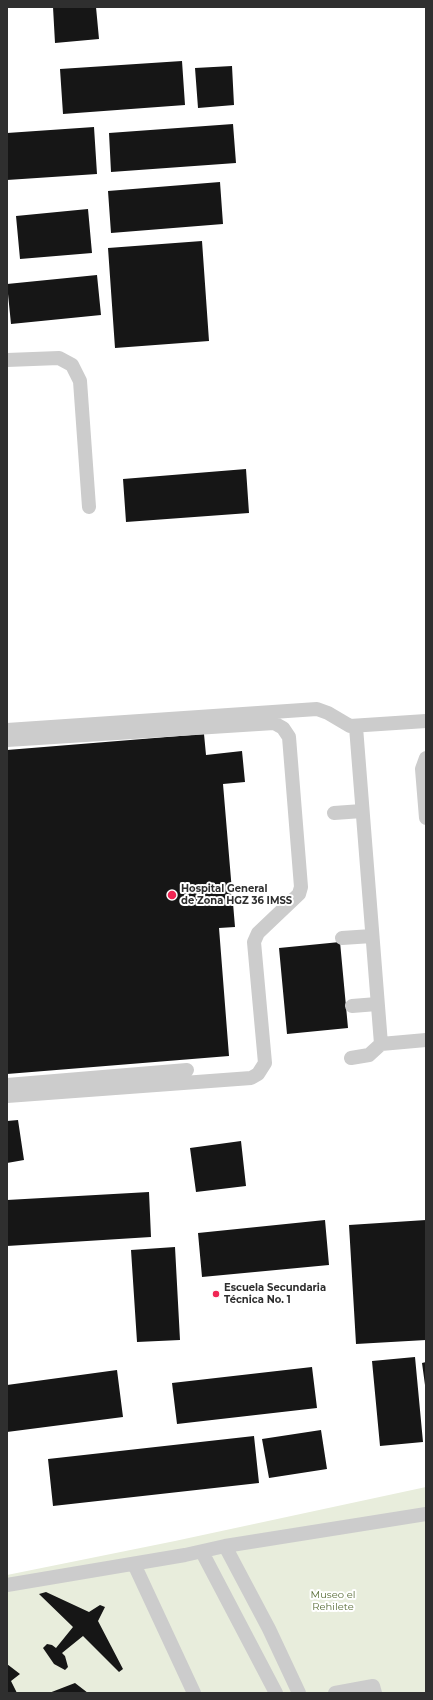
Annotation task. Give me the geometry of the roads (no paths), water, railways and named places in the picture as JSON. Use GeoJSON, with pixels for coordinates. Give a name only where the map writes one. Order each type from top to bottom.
{"type":"FeatureCollection","features":[{"type":"Feature","properties":{"kind":"lane"},"geometry":{"type":"LineString","coordinates":[[7,360],[60,358],[72,365],[80,381],[89,507]]}},
{"type":"Feature","properties":{"kind":"lane"},"geometry":{"type":"LineString","coordinates":[[7,730],[317,709],[328,713],[350,726],[356,727],[426,721]]}},
{"type":"Feature","properties":{"kind":"lane"},"geometry":{"type":"LineString","coordinates":[[7,740],[274,723],[283,728],[289,738],[301,886],[299,894],[258,933],[254,942],[266,1063],[258,1074],[250,1078],[7,1096]]}},
{"type":"Feature","properties":{"kind":"lane"},"geometry":{"type":"LineString","coordinates":[[356,727],[381,1044]]}},
{"type":"Feature","properties":{"kind":"lane"},"geometry":{"type":"LineString","coordinates":[[426,758],[422,769],[426,818]]}},
{"type":"Feature","properties":{"kind":"lane"},"geometry":{"type":"LineString","coordinates":[[334,814],[362,811]]}},
{"type":"Feature","properties":{"kind":"lane"},"geometry":{"type":"LineString","coordinates":[[342,938],[372,936]]}},
{"type":"Feature","properties":{"kind":"lane"},"geometry":{"type":"LineString","coordinates":[[352,1006],[377,1004]]}},
{"type":"Feature","properties":{"kind":"lane"},"geometry":{"type":"LineString","coordinates":[[351,1058],[369,1055],[381,1044],[426,1040]]}},
{"type":"Feature","properties":{"kind":"lane"},"geometry":{"type":"LineString","coordinates":[[7,1085],[187,1070]]}},
{"type":"Feature","properties":{"kind":"lane"},"geometry":{"type":"LineString","coordinates":[[7,1586],[202,1552],[225,1546],[426,1514]]}},
{"type":"Feature","properties":{"kind":"lane"},"geometry":{"type":"LineString","coordinates":[[225,1546],[269,1629],[299,1693]]}},
{"type":"Feature","properties":{"kind":"lane"},"geometry":{"type":"LineString","coordinates":[[202,1552],[276,1693]]}},
{"type":"Feature","properties":{"kind":"lane"},"geometry":{"type":"LineString","coordinates":[[134,1564],[194,1693]]}},
{"type":"Feature","properties":{"kind":"lane"},"geometry":{"type":"LineString","coordinates":[[336,1693],[372,1686],[374,1693]]}},
{"type":"Feature","properties":{"kind":"place","name":"Hospital General de Zona HGZ 36 IMSS"},"geometry":{"type":"Point","coordinates":[172,895]}},
{"type":"Feature","properties":{"kind":"place","name":"Escuela Secundaria Técnica No. 1"},"geometry":{"type":"Point","coordinates":[216,1294]}},
{"type":"Feature","properties":{"kind":"park label","name":"Museo el Rehilete"},"geometry":{"type":"Point","coordinates":[333,1600]}}]}
